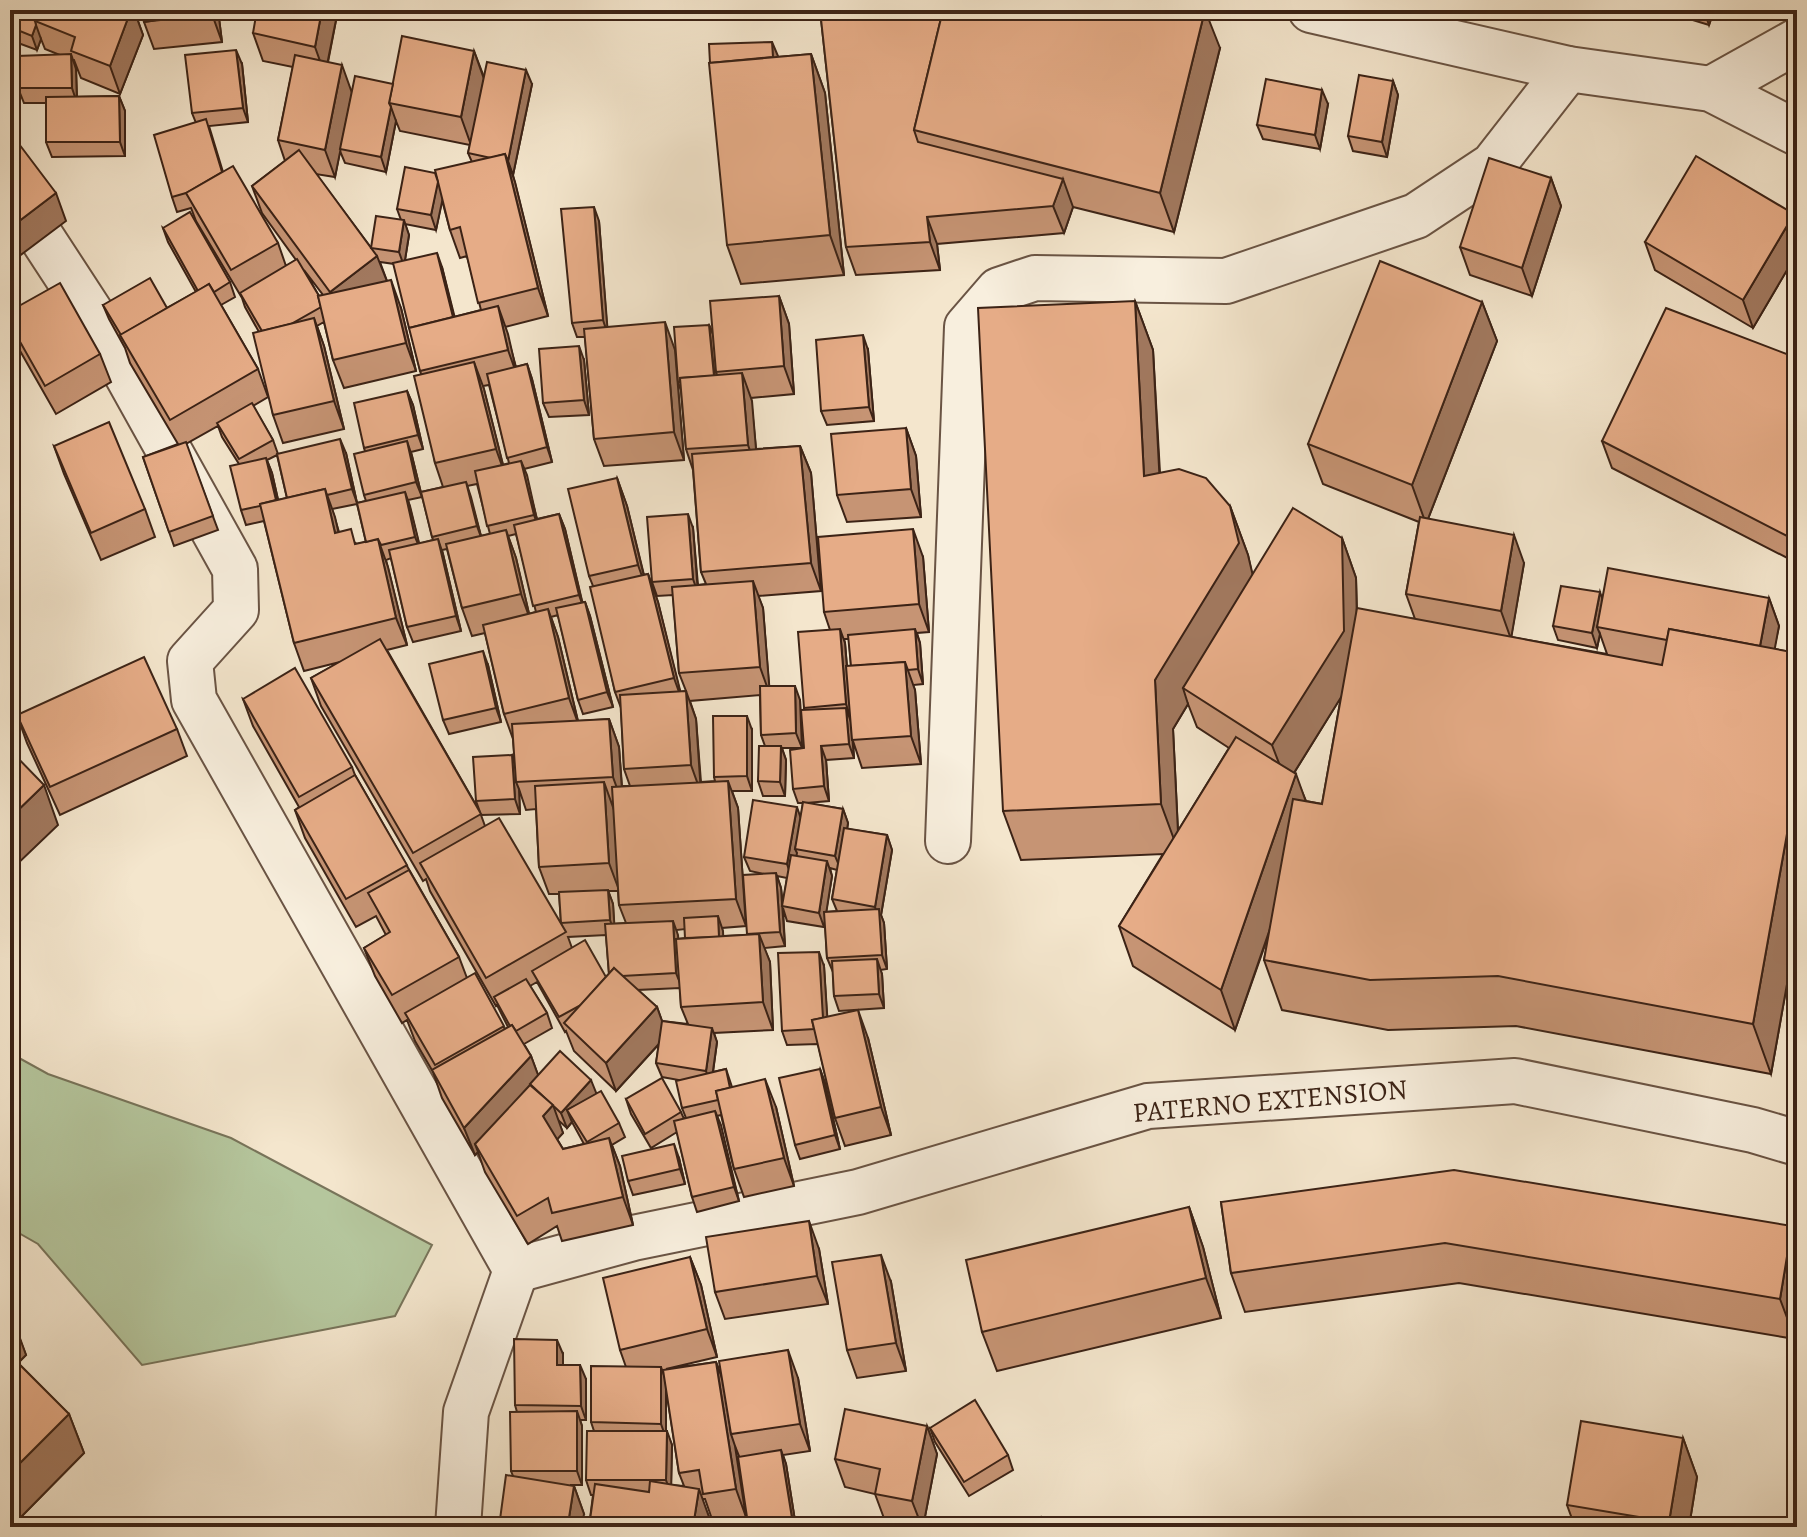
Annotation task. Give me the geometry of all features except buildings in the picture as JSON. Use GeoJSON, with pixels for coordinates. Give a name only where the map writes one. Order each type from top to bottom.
{"type":"FeatureCollection","features":[{"type":"Feature","properties":{"kind":"street"},"geometry":{"type":"LineString","coordinates":[[1311,10],[1568,69],[1711,89],[1797,133]]}},
{"type":"Feature","properties":{"kind":"street"},"geometry":{"type":"LineString","coordinates":[[1711,89],[1797,41]]}},
{"type":"Feature","properties":{"kind":"street"},"geometry":{"type":"LineString","coordinates":[[948,841],[967,327],[999,290],[1035,278],[1226,281],[1416,216],[1493,165],[1568,69]]}},
{"type":"Feature","properties":{"kind":"street"},"geometry":{"type":"LineString","coordinates":[[10,189],[102,330],[235,569],[236,610],[190,661],[194,700],[516,1270],[466,1412],[458,1527]]}},
{"type":"Feature","properties":{"kind":"street","name":"PATERNO EXTENSION"},"geometry":{"type":"LineString","coordinates":[[516,1270],[633,1238],[858,1192],[1148,1106],[1515,1081],[1753,1130],[1797,1143]]}},
{"type":"Feature","properties":{"kind":"green space"},"geometry":{"type":"Polygon","coordinates":[[[10,1053],[48,1074],[231,1138],[432,1245],[395,1316],[142,1365],[38,1244],[10,1228],[10,1053]]]}}]}
